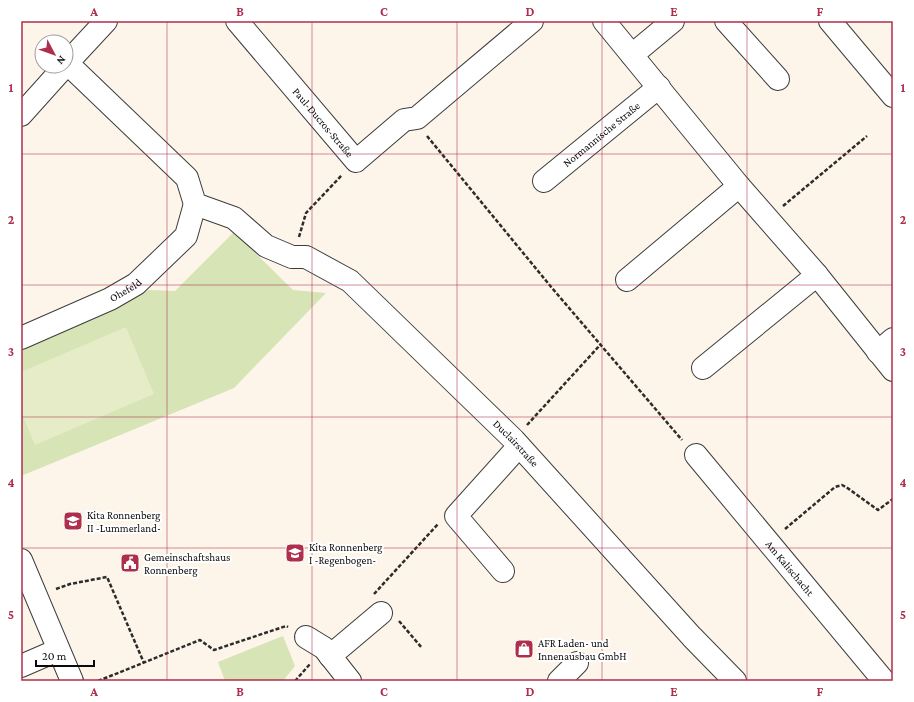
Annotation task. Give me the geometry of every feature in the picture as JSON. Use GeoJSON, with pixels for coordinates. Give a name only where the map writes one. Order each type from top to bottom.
{"type":"FeatureCollection","features":[{"type":"Feature","properties":{"kind":"street"},"geometry":{"type":"LineString","coordinates":[[74,56],[106,21]]}},
{"type":"Feature","properties":{"kind":"street","name":"Paul-Ducros-Straße"},"geometry":{"type":"LineString","coordinates":[[237,21],[356,161],[404,120],[417,118],[532,21]]}},
{"type":"Feature","properties":{"kind":"street"},"geometry":{"type":"LineString","coordinates":[[604,21],[739,186],[816,275],[886,345],[893,370]]}},
{"type":"Feature","properties":{"kind":"street"},"geometry":{"type":"LineString","coordinates":[[632,54],[673,21]]}},
{"type":"Feature","properties":{"kind":"street"},"geometry":{"type":"LineString","coordinates":[[726,21],[778,79]]}},
{"type":"Feature","properties":{"kind":"street"},"geometry":{"type":"LineString","coordinates":[[830,21],[893,96]]}},
{"type":"Feature","properties":{"kind":"street"},"geometry":{"type":"LineString","coordinates":[[74,72],[187,178],[195,204]]}},
{"type":"Feature","properties":{"kind":"street"},"geometry":{"type":"LineString","coordinates":[[21,115],[58,74]]}},
{"type":"Feature","properties":{"kind":"street","name":"Normannische Straße"},"geometry":{"type":"LineString","coordinates":[[544,181],[659,87]]}},
{"type":"Feature","properties":{"kind":"street"},"geometry":{"type":"LineString","coordinates":[[627,280],[739,186]]}},
{"type":"Feature","properties":{"kind":"street","name":"Duclairstraße"},"geometry":{"type":"LineString","coordinates":[[195,204],[234,218],[266,246],[292,256],[306,257],[350,281],[516,443],[692,637],[735,681]]}},
{"type":"Feature","properties":{"kind":"street","name":"Ohefeld"},"geometry":{"type":"LineString","coordinates":[[21,338],[110,299],[136,284],[186,236],[195,204]]}},
{"type":"Feature","properties":{"kind":"street"},"geometry":{"type":"LineString","coordinates":[[703,368],[816,275]]}},
{"type":"Feature","properties":{"kind":"street"},"geometry":{"type":"LineString","coordinates":[[503,571],[456,516],[516,443]]}},
{"type":"Feature","properties":{"kind":"street","name":"Am Kalischacht"},"geometry":{"type":"LineString","coordinates":[[696,455],[884,681]]}},
{"type":"Feature","properties":{"kind":"street"},"geometry":{"type":"LineString","coordinates":[[21,560],[72,681]]}},
{"type":"Feature","properties":{"kind":"street"},"geometry":{"type":"LineString","coordinates":[[330,656],[377,604]]}},
{"type":"Feature","properties":{"kind":"street"},"geometry":{"type":"LineString","coordinates":[[306,637],[324,648],[350,681]]}},
{"type":"Feature","properties":{"kind":"street"},"geometry":{"type":"LineString","coordinates":[[21,666],[58,650]]}},
{"type":"Feature","properties":{"kind":"street"},"geometry":{"type":"LineString","coordinates":[[559,681],[577,663]]}},
{"type":"Feature","properties":{"kind":"path"},"geometry":{"type":"LineString","coordinates":[[417,118],[431,140],[600,344],[696,455]]}},
{"type":"Feature","properties":{"kind":"path"},"geometry":{"type":"LineString","coordinates":[[768,218],[867,136]]}},
{"type":"Feature","properties":{"kind":"path"},"geometry":{"type":"LineString","coordinates":[[306,213],[356,161]]}},
{"type":"Feature","properties":{"kind":"path"},"geometry":{"type":"LineString","coordinates":[[516,443],[600,344]]}},
{"type":"Feature","properties":{"kind":"path"},"geometry":{"type":"LineString","coordinates":[[768,543],[835,487],[842,485],[846,487],[878,510],[893,499]]}},
{"type":"Feature","properties":{"kind":"path"},"geometry":{"type":"LineString","coordinates":[[422,648],[388,607],[377,604],[442,519]]}},
{"type":"Feature","properties":{"kind":"path"},"geometry":{"type":"LineString","coordinates":[[52,591],[70,584],[107,577],[144,663]]}},
{"type":"Feature","properties":{"kind":"path"},"geometry":{"type":"LineString","coordinates":[[98,681],[200,640],[214,650],[286,626],[306,637]]}},
{"type":"Feature","properties":{"kind":"green space"},"geometry":{"type":"Polygon","coordinates":[[[234,232],[293,290],[326,293],[234,388],[21,476],[21,343],[149,290],[175,291],[234,232]]]}},
{"type":"Feature","properties":{"kind":"green space"},"geometry":{"type":"Polygon","coordinates":[[[126,327],[154,394],[35,445],[21,412],[21,372],[126,327]]]}},
{"type":"Feature","properties":{"kind":"green space"},"geometry":{"type":"Polygon","coordinates":[[[283,636],[295,666],[283,681],[225,681],[218,662],[283,636]]]}},
{"type":"Feature","properties":{"kind":"place","name":"Kita Ronnenberg II -Lummerland-"},"geometry":{"type":"Point","coordinates":[73,521]}},
{"type":"Feature","properties":{"kind":"place","name":"Kita Ronnenberg I -Regenbogen-"},"geometry":{"type":"Point","coordinates":[295,553]}},
{"type":"Feature","properties":{"kind":"place","name":"Gemeinschaftshaus Ronnenberg"},"geometry":{"type":"Point","coordinates":[130,563]}},
{"type":"Feature","properties":{"kind":"place","name":"AFR Laden- und Innenausbau GmbH"},"geometry":{"type":"Point","coordinates":[524,649]}}]}
